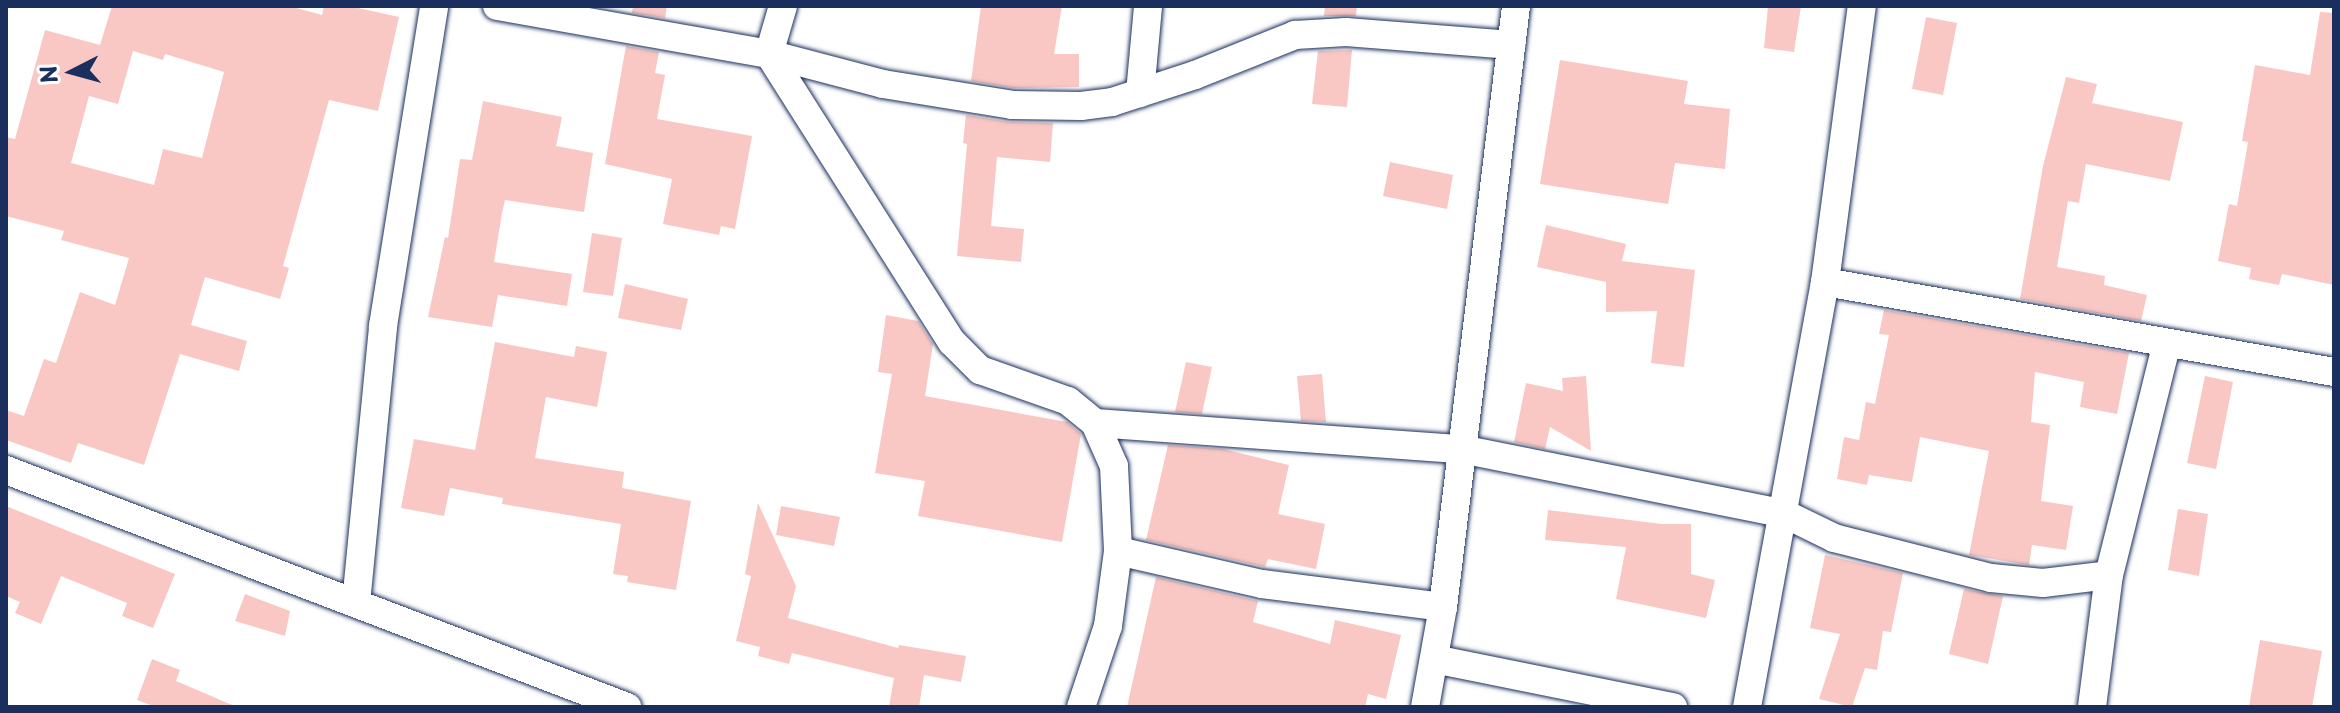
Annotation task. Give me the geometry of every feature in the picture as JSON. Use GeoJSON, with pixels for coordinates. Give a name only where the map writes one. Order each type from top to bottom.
{"type":"FeatureCollection","features":[{"type":"Feature","properties":{"kind":"street"},"geometry":{"type":"LineString","coordinates":[[356,603],[383,326],[434,6]]}},
{"type":"Feature","properties":{"kind":"street"},"geometry":{"type":"LineString","coordinates":[[497,6],[769,54],[883,84],[1012,105],[1081,106],[1140,93],[1295,35],[1346,32],[1511,45]]}},
{"type":"Feature","properties":{"kind":"street"},"geometry":{"type":"LineString","coordinates":[[783,6],[769,54],[952,342],[980,370],[1068,401],[1095,423],[1114,466],[1118,551],[1108,626],[1081,707]]}},
{"type":"Feature","properties":{"kind":"street"},"geometry":{"type":"LineString","coordinates":[[1140,93],[1148,6]]}},
{"type":"Feature","properties":{"kind":"street"},"geometry":{"type":"LineString","coordinates":[[1425,707],[1443,607],[1516,6]]}},
{"type":"Feature","properties":{"kind":"street"},"geometry":{"type":"LineString","coordinates":[[1747,707],[1785,514],[1825,282],[1862,6]]}},
{"type":"Feature","properties":{"kind":"street"},"geometry":{"type":"LineString","coordinates":[[1825,282],[2334,372]]}},
{"type":"Feature","properties":{"kind":"street"},"geometry":{"type":"LineString","coordinates":[[2092,707],[2109,575],[2167,343]]}},
{"type":"Feature","properties":{"kind":"street"},"geometry":{"type":"LineString","coordinates":[[1095,423],[1461,449],[1785,514],[1834,538],[1991,578],[2043,583],[2109,575]]}},
{"type":"Feature","properties":{"kind":"street"},"geometry":{"type":"LineString","coordinates":[[6,470],[627,707]]}},
{"type":"Feature","properties":{"kind":"street"},"geometry":{"type":"LineString","coordinates":[[1118,551],[1262,584],[1443,607]]}},
{"type":"Feature","properties":{"kind":"street"},"geometry":{"type":"LineString","coordinates":[[1434,659],[1673,707]]}},
{"type":"Feature","properties":{"kind":"building"},"geometry":{"type":"Polygon","coordinates":[[[112,6],[289,6],[322,15],[324,6],[349,6],[399,17],[378,111],[329,100],[283,266],[289,268],[280,299],[205,277],[191,325],[247,341],[239,371],[180,354],[144,465],[78,443],[71,463],[6,440],[6,410],[24,416],[44,359],[56,363],[80,292],[115,305],[129,258],[61,240],[64,231],[6,216],[6,137],[15,139],[45,30],[100,45],[112,6]],[[133,51],[118,104],[89,96],[71,163],[154,185],[163,149],[202,158],[224,72],[165,54],[163,60],[133,51]]]}},
{"type":"Feature","properties":{"kind":"building"},"geometry":{"type":"Polygon","coordinates":[[[633,6],[667,6],[665,18],[632,13],[633,6]]]}},
{"type":"Feature","properties":{"kind":"building"},"geometry":{"type":"Polygon","coordinates":[[[981,6],[1062,6],[1054,54],[1079,54],[1079,87],[1014,88],[971,81],[981,6]]]}},
{"type":"Feature","properties":{"kind":"building"},"geometry":{"type":"Polygon","coordinates":[[[1325,6],[1357,6],[1356,16],[1324,16],[1325,6]]]}},
{"type":"Feature","properties":{"kind":"building"},"geometry":{"type":"Polygon","coordinates":[[[1768,6],[1801,6],[1794,52],[1764,48],[1768,6]]]}},
{"type":"Feature","properties":{"kind":"building"},"geometry":{"type":"Polygon","coordinates":[[[2320,12],[2334,13],[2334,285],[2282,274],[2279,285],[2249,279],[2251,268],[2218,261],[2229,204],[2237,206],[2248,142],[2242,141],[2255,65],[2310,75],[2320,12]]]}},
{"type":"Feature","properties":{"kind":"building"},"geometry":{"type":"Polygon","coordinates":[[[1926,17],[1957,23],[1943,95],[1912,89],[1926,17]]]}},
{"type":"Feature","properties":{"kind":"building"},"geometry":{"type":"Polygon","coordinates":[[[626,46],[659,52],[655,73],[665,75],[657,119],[752,136],[735,229],[721,226],[719,235],[663,224],[672,179],[605,164],[626,46]]]}},
{"type":"Feature","properties":{"kind":"building"},"geometry":{"type":"Polygon","coordinates":[[[1352,50],[1347,107],[1312,104],[1318,51],[1352,50]]]}},
{"type":"Feature","properties":{"kind":"building"},"geometry":{"type":"Polygon","coordinates":[[[1560,60],[1688,81],[1684,104],[1730,109],[1725,169],[1675,163],[1668,204],[1540,184],[1560,60]]]}},
{"type":"Feature","properties":{"kind":"building"},"geometry":{"type":"Polygon","coordinates":[[[2066,77],[2097,84],[2092,103],[2183,122],[2170,181],[2086,164],[2079,203],[2068,201],[2057,267],[2105,276],[2104,285],[2147,295],[2141,321],[2020,299],[2043,166],[2066,77]]]}},
{"type":"Feature","properties":{"kind":"building"},"geometry":{"type":"Polygon","coordinates":[[[483,101],[562,117],[556,146],[593,153],[584,212],[505,200],[502,213],[494,262],[572,274],[567,306],[498,295],[492,327],[428,317],[445,237],[448,238],[460,159],[472,160],[483,101]]]}},
{"type":"Feature","properties":{"kind":"building"},"geometry":{"type":"Polygon","coordinates":[[[966,115],[1009,122],[1053,123],[1050,162],[997,157],[991,226],[1024,229],[1021,262],[957,256],[967,144],[963,143],[966,115]]]}},
{"type":"Feature","properties":{"kind":"building"},"geometry":{"type":"Polygon","coordinates":[[[1390,162],[1453,175],[1447,209],[1383,196],[1390,162]]]}},
{"type":"Feature","properties":{"kind":"building"},"geometry":{"type":"Polygon","coordinates":[[[1546,225],[1626,244],[1622,261],[1695,270],[1684,367],[1651,363],[1657,311],[1606,312],[1606,282],[1537,267],[1546,225]]]}},
{"type":"Feature","properties":{"kind":"building"},"geometry":{"type":"Polygon","coordinates":[[[592,233],[622,238],[613,296],[583,292],[592,233]]]}},
{"type":"Feature","properties":{"kind":"building"},"geometry":{"type":"Polygon","coordinates":[[[625,284],[688,299],[681,330],[618,318],[625,284]]]}},
{"type":"Feature","properties":{"kind":"building"},"geometry":{"type":"Polygon","coordinates":[[[1884,310],[2129,353],[2117,414],[2080,407],[2084,382],[2035,372],[2031,422],[2050,425],[2041,501],[2073,506],[2066,550],[2032,545],[2029,565],[1969,555],[1989,451],[1920,437],[1912,482],[1869,475],[1867,485],[1837,479],[1844,437],[1859,440],[1866,402],[1875,404],[1889,335],[1879,334],[1884,310]]]}},
{"type":"Feature","properties":{"kind":"building"},"geometry":{"type":"Polygon","coordinates":[[[886,315],[918,321],[933,344],[925,396],[1067,422],[1081,434],[1062,542],[918,516],[925,481],[875,473],[892,374],[878,372],[886,315]]]}},
{"type":"Feature","properties":{"kind":"building"},"geometry":{"type":"Polygon","coordinates":[[[495,342],[574,357],[576,346],[607,352],[597,407],[546,397],[535,458],[624,472],[622,488],[691,501],[676,590],[627,582],[628,576],[613,574],[621,524],[502,504],[503,498],[450,488],[444,516],[401,508],[414,439],[475,450],[495,342]]]}},
{"type":"Feature","properties":{"kind":"building"},"geometry":{"type":"Polygon","coordinates":[[[1186,362],[1212,367],[1202,414],[1175,412],[1186,362]]]}},
{"type":"Feature","properties":{"kind":"building"},"geometry":{"type":"Polygon","coordinates":[[[1322,374],[1326,422],[1301,421],[1297,376],[1322,374]]]}},
{"type":"Feature","properties":{"kind":"building"},"geometry":{"type":"Polygon","coordinates":[[[1586,376],[1591,451],[1550,427],[1545,449],[1514,442],[1526,383],[1563,391],[1562,378],[1586,376]]]}},
{"type":"Feature","properties":{"kind":"building"},"geometry":{"type":"Polygon","coordinates":[[[2205,376],[2233,382],[2216,469],[2187,463],[2205,376]]]}},
{"type":"Feature","properties":{"kind":"building"},"geometry":{"type":"Polygon","coordinates":[[[1168,445],[1223,449],[1289,465],[1278,514],[1325,524],[1316,569],[1268,559],[1265,567],[1146,540],[1168,445]]]}},
{"type":"Feature","properties":{"kind":"building"},"geometry":{"type":"Polygon","coordinates":[[[758,503],[796,586],[788,618],[898,648],[899,645],[966,656],[961,682],[924,675],[919,707],[889,707],[894,678],[792,653],[789,664],[758,656],[760,647],[736,641],[751,576],[745,574],[758,503]]]}},
{"type":"Feature","properties":{"kind":"building"},"geometry":{"type":"Polygon","coordinates":[[[6,506],[175,574],[153,628],[122,616],[127,603],[61,576],[41,624],[15,613],[20,602],[6,596],[6,506]]]}},
{"type":"Feature","properties":{"kind":"building"},"geometry":{"type":"Polygon","coordinates":[[[781,506],[840,517],[834,546],[776,535],[781,506]]]}},
{"type":"Feature","properties":{"kind":"building"},"geometry":{"type":"Polygon","coordinates":[[[2178,509],[2208,514],[2199,576],[2168,570],[2178,509]]]}},
{"type":"Feature","properties":{"kind":"building"},"geometry":{"type":"Polygon","coordinates":[[[1548,510],[1662,524],[1691,524],[1691,574],[1715,580],[1706,618],[1616,599],[1626,547],[1545,540],[1548,510]]]}},
{"type":"Feature","properties":{"kind":"building"},"geometry":{"type":"Polygon","coordinates":[[[1825,555],[1903,573],[1891,632],[1883,631],[1877,670],[1865,668],[1852,707],[1819,699],[1840,634],[1810,628],[1825,555]]]}},
{"type":"Feature","properties":{"kind":"building"},"geometry":{"type":"Polygon","coordinates":[[[1156,577],[1258,601],[1253,622],[1330,644],[1335,620],[1401,635],[1386,699],[1368,694],[1365,707],[1127,707],[1156,577]]]}},
{"type":"Feature","properties":{"kind":"building"},"geometry":{"type":"Polygon","coordinates":[[[1964,589],[2003,596],[1988,664],[1949,654],[1964,589]]]}},
{"type":"Feature","properties":{"kind":"building"},"geometry":{"type":"Polygon","coordinates":[[[245,594],[290,611],[285,636],[235,621],[245,594]]]}},
{"type":"Feature","properties":{"kind":"building"},"geometry":{"type":"Polygon","coordinates":[[[2260,640],[2322,651],[2312,707],[2249,707],[2260,640]]]}},
{"type":"Feature","properties":{"kind":"building"},"geometry":{"type":"Polygon","coordinates":[[[152,659],[180,670],[176,681],[237,707],[156,707],[137,700],[152,659]]]}}]}
